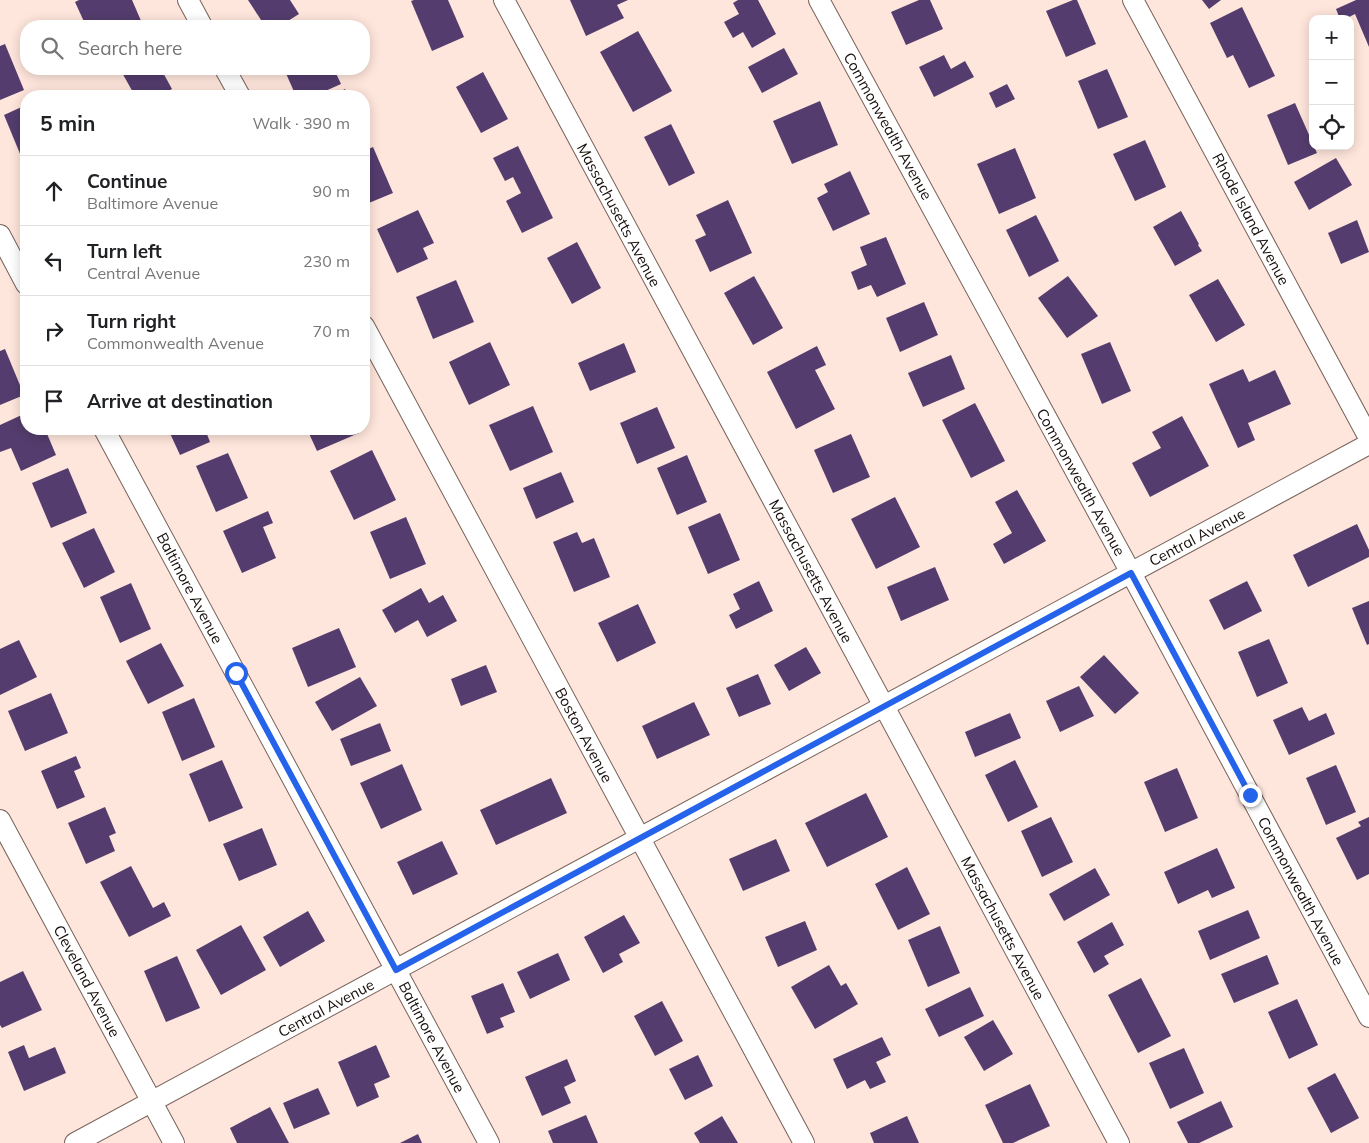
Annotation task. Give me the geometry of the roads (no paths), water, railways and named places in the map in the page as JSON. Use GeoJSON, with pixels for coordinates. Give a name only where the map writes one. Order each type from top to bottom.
{"type":"FeatureCollection","features":[{"type":"Feature","properties":{"kind":"street"},"geometry":{"type":"LineString","coordinates":[[188,0],[199,20]]}},
{"type":"Feature","properties":{"kind":"street","name":"Massachusetts Avenue"},"geometry":{"type":"LineString","coordinates":[[504,0],[1119,1143]]}},
{"type":"Feature","properties":{"kind":"street","name":"Commonwealth Avenue"},"geometry":{"type":"LineString","coordinates":[[819,0],[1131,573],[1369,1017]]}},
{"type":"Feature","properties":{"kind":"street","name":"Rhode Island Avenue"},"geometry":{"type":"LineString","coordinates":[[1133,0],[1369,438]]}},
{"type":"Feature","properties":{"kind":"street"},"geometry":{"type":"LineString","coordinates":[[228,75],[237,90]]}},
{"type":"Feature","properties":{"kind":"street"},"geometry":{"type":"LineString","coordinates":[[0,235],[20,273]]}},
{"type":"Feature","properties":{"kind":"street","name":"Boston Avenue"},"geometry":{"type":"LineString","coordinates":[[370,337],[804,1143]]}},
{"type":"Feature","properties":{"kind":"street","name":"Baltimore Avenue"},"geometry":{"type":"LineString","coordinates":[[107,435],[489,1143]]}},
{"type":"Feature","properties":{"kind":"street","name":"Central Avenue"},"geometry":{"type":"LineString","coordinates":[[75,1143],[1369,444]]}},
{"type":"Feature","properties":{"kind":"street","name":"Cleveland Avenue"},"geometry":{"type":"LineString","coordinates":[[0,820],[174,1143]]}}]}
